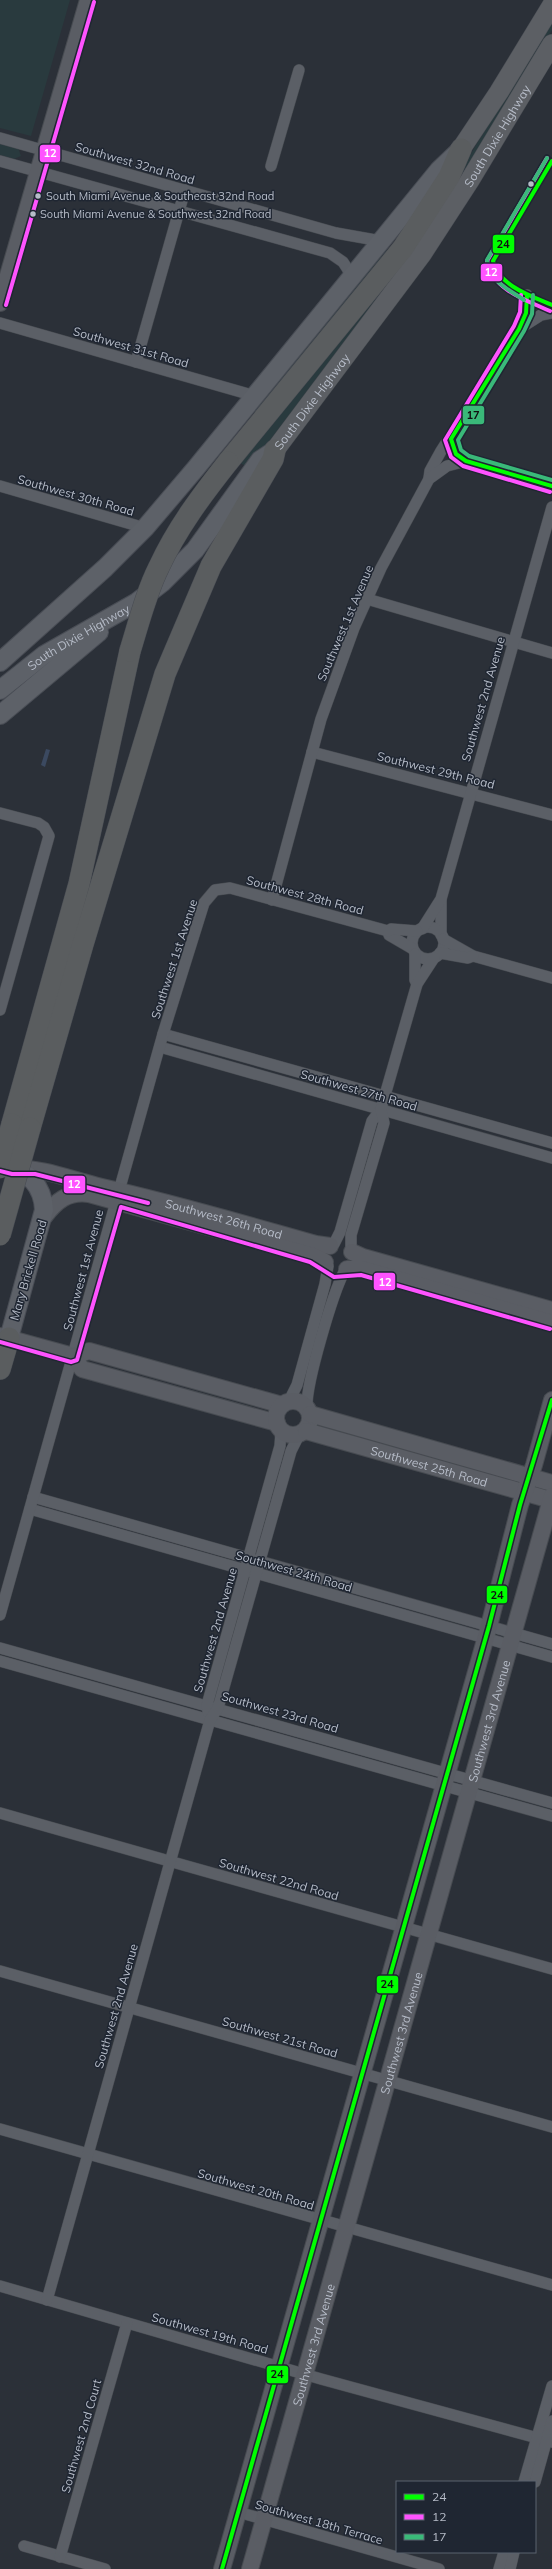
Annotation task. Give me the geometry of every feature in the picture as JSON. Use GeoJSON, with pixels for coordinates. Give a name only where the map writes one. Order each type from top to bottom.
{"type":"FeatureCollection","features":[{"type":"Feature","properties":{"kind":"highway","name":"South Dixie Highway"},"geometry":{"type":"LineString","coordinates":[[461,149],[499,92],[552,5]]}},
{"type":"Feature","properties":{"kind":"highway","name":"South Dixie Highway"},"geometry":{"type":"LineString","coordinates":[[275,450],[422,254],[470,180],[552,44]]}},
{"type":"Feature","properties":{"kind":"highway"},"geometry":{"type":"LineString","coordinates":[[0,1235],[21,1126],[79,884],[130,651],[145,601],[167,550],[189,513],[228,462],[403,248],[450,177],[461,149]]}},
{"type":"Feature","properties":{"kind":"highway"},"geometry":{"type":"LineString","coordinates":[[4,1167],[21,1126],[85,938],[165,674],[209,571],[273,458],[275,450]]}},
{"type":"Feature","properties":{"kind":"highway"},"geometry":{"type":"LineString","coordinates":[[0,1369],[4,1337]]}},
{"type":"Feature","properties":{"kind":"main road"},"geometry":{"type":"LineString","coordinates":[[0,303],[88,0]]}},
{"type":"Feature","properties":{"kind":"main road","name":"South Dixie Highway"},"geometry":{"type":"LineString","coordinates":[[0,662],[105,568],[145,528],[255,396],[439,170],[461,149]]}},
{"type":"Feature","properties":{"kind":"main road","name":"South Dixie Highway"},"geometry":{"type":"LineString","coordinates":[[0,690],[24,668],[48,652],[130,606],[153,590],[186,560],[260,460],[275,450]]}},
{"type":"Feature","properties":{"kind":"main road"},"geometry":{"type":"LineString","coordinates":[[0,715],[130,606]]}},
{"type":"Feature","properties":{"kind":"main road","name":"Southwest 26th Road"},"geometry":{"type":"LineString","coordinates":[[4,1167],[36,1168],[313,1256],[327,1264]]}},
{"type":"Feature","properties":{"kind":"main road","name":"Mary Brickell Road"},"geometry":{"type":"LineString","coordinates":[[4,1167],[28,1176],[38,1186],[44,1202],[44,1216],[4,1337]]}},
{"type":"Feature","properties":{"kind":"main road","name":"Southwest 26th Road"},"geometry":{"type":"LineString","coordinates":[[44,1216],[58,1201],[74,1193],[118,1195],[316,1244],[332,1245]]}},
{"type":"Feature","properties":{"kind":"main road"},"geometry":{"type":"LineString","coordinates":[[552,1310],[363,1257],[345,1244],[332,1245],[325,1255],[327,1264],[336,1271],[362,1269],[552,1323]]}},
{"type":"Feature","properties":{"kind":"main road"},"geometry":{"type":"LineString","coordinates":[[346,1270],[352,1263],[352,1250]]}},
{"type":"Feature","properties":{"kind":"main road"},"geometry":{"type":"LineString","coordinates":[[4,1337],[73,1356],[89,1351],[285,1403],[299,1402],[309,1410],[310,1423],[302,1433],[288,1435],[279,1427],[82,1369],[73,1356]]}},
{"type":"Feature","properties":{"kind":"main road"},"geometry":{"type":"LineString","coordinates":[[222,2569],[552,1400]]}},
{"type":"Feature","properties":{"kind":"main road"},"geometry":{"type":"LineString","coordinates":[[279,1427],[276,1416],[285,1403]]}},
{"type":"Feature","properties":{"kind":"main road","name":"Southwest 25th Road"},"geometry":{"type":"LineString","coordinates":[[309,1410],[552,1483]]}},
{"type":"Feature","properties":{"kind":"main road","name":"Southwest 25th Road"},"geometry":{"type":"LineString","coordinates":[[302,1433],[552,1499]]}},
{"type":"Feature","properties":{"kind":"main road","name":"Southwest 3rd Avenue"},"geometry":{"type":"LineString","coordinates":[[250,2569],[552,1499]]}},
{"type":"Feature","properties":{"kind":"street"},"geometry":{"type":"LineString","coordinates":[[271,166],[299,70]]}},
{"type":"Feature","properties":{"kind":"street","name":"Southwest 32nd Road"},"geometry":{"type":"LineString","coordinates":[[0,138],[336,233],[381,241]]}},
{"type":"Feature","properties":{"kind":"street"},"geometry":{"type":"LineString","coordinates":[[0,161],[330,253],[343,262],[352,276]]}},
{"type":"Feature","properties":{"kind":"street"},"geometry":{"type":"LineString","coordinates":[[136,362],[185,190]]}},
{"type":"Feature","properties":{"kind":"street","name":"Southwest 1st Avenue"},"geometry":{"type":"LineString","coordinates":[[272,900],[312,752],[332,685],[367,599],[429,478],[430,471],[519,329],[526,313],[526,295]]}},
{"type":"Feature","properties":{"kind":"street","name":"Southwest 1st Avenue"},"geometry":{"type":"LineString","coordinates":[[519,329],[541,316],[552,312]]}},
{"type":"Feature","properties":{"kind":"street","name":"Southwest 31st Road"},"geometry":{"type":"LineString","coordinates":[[0,323],[255,396]]}},
{"type":"Feature","properties":{"kind":"street"},"geometry":{"type":"LineString","coordinates":[[450,439],[456,454],[466,461],[552,486]]}},
{"type":"Feature","properties":{"kind":"street","name":"Southwest 1st Avenue"},"geometry":{"type":"LineString","coordinates":[[429,478],[447,466],[466,461]]}},
{"type":"Feature","properties":{"kind":"street","name":"Southwest 30th Road"},"geometry":{"type":"LineString","coordinates":[[0,486],[145,528]]}},
{"type":"Feature","properties":{"kind":"street","name":"Southwest 2nd Avenue"},"geometry":{"type":"LineString","coordinates":[[442,937],[441,899],[470,792],[552,507]]}},
{"type":"Feature","properties":{"kind":"street"},"geometry":{"type":"LineString","coordinates":[[367,599],[552,653]]}},
{"type":"Feature","properties":{"kind":"street","name":"Southwest 29th Road"},"geometry":{"type":"LineString","coordinates":[[312,752],[470,792],[552,815]]}},
{"type":"Feature","properties":{"kind":"street"},"geometry":{"type":"LineString","coordinates":[[0,813],[38,823],[47,831],[47,843],[3,990],[0,1006]]}},
{"type":"Feature","properties":{"kind":"street","name":"Southwest 28th Road"},"geometry":{"type":"LineString","coordinates":[[215,890],[230,888],[388,931],[391,929],[420,930]]}},
{"type":"Feature","properties":{"kind":"street","name":"Southwest 1st Avenue"},"geometry":{"type":"LineString","coordinates":[[0,1615],[163,1034],[204,903],[215,890]]}},
{"type":"Feature","properties":{"kind":"street","name":"Southwest 2nd Avenue"},"geometry":{"type":"LineString","coordinates":[[420,930],[441,899]]}},
{"type":"Feature","properties":{"kind":"street"},"geometry":{"type":"LineString","coordinates":[[417,984],[415,980],[412,939],[420,930],[431,928],[442,937],[473,956],[552,978]]}},
{"type":"Feature","properties":{"kind":"street","name":"Southwest 28th Road"},"geometry":{"type":"LineString","coordinates":[[388,931],[389,935],[414,952]]}},
{"type":"Feature","properties":{"kind":"street"},"geometry":{"type":"LineString","coordinates":[[332,1245],[340,1232],[372,1121],[381,1109],[385,1097],[417,984],[437,955],[442,937]]}},
{"type":"Feature","properties":{"kind":"street"},"geometry":{"type":"LineString","coordinates":[[414,952],[426,959],[437,955],[468,958],[473,956]]}},
{"type":"Feature","properties":{"kind":"street","name":"Southwest 27th Road"},"geometry":{"type":"LineString","coordinates":[[163,1034],[552,1143]]}},
{"type":"Feature","properties":{"kind":"street","name":"Southwest 27th Road"},"geometry":{"type":"LineString","coordinates":[[160,1047],[552,1158]]}},
{"type":"Feature","properties":{"kind":"street"},"geometry":{"type":"LineString","coordinates":[[352,1250],[351,1235],[384,1123],[381,1109]]}},
{"type":"Feature","properties":{"kind":"street"},"geometry":{"type":"LineString","coordinates":[[285,1403],[297,1385],[326,1284],[327,1264]]}},
{"type":"Feature","properties":{"kind":"street"},"geometry":{"type":"LineString","coordinates":[[309,1410],[309,1386],[338,1286],[346,1270]]}},
{"type":"Feature","properties":{"kind":"street","name":"Southwest 2nd Avenue"},"geometry":{"type":"LineString","coordinates":[[210,1720],[207,1705],[280,1446],[279,1427]]}},
{"type":"Feature","properties":{"kind":"street","name":"Southwest 2nd Avenue"},"geometry":{"type":"LineString","coordinates":[[47,2300],[210,1720],[218,1708],[291,1450],[302,1433]]}},
{"type":"Feature","properties":{"kind":"street","name":"Southwest 24th Road"},"geometry":{"type":"LineString","coordinates":[[33,1497],[260,1561],[487,1632]]}},
{"type":"Feature","properties":{"kind":"street","name":"Southwest 24th Road"},"geometry":{"type":"LineString","coordinates":[[30,1509],[257,1574],[512,1639],[552,1644]]}},
{"type":"Feature","properties":{"kind":"street","name":"Southwest 24th Road"},"geometry":{"type":"LineString","coordinates":[[512,1639],[552,1657]]}},
{"type":"Feature","properties":{"kind":"street","name":"Southwest 23rd Road"},"geometry":{"type":"LineString","coordinates":[[0,1648],[218,1708],[445,1780]]}},
{"type":"Feature","properties":{"kind":"street","name":"Southwest 23rd Road"},"geometry":{"type":"LineString","coordinates":[[0,1661],[210,1720],[470,1787],[552,1816]]}},
{"type":"Feature","properties":{"kind":"street","name":"Southwest 23rd Road"},"geometry":{"type":"LineString","coordinates":[[470,1787],[552,1803]]}},
{"type":"Feature","properties":{"kind":"street","name":"Southwest 22nd Road"},"geometry":{"type":"LineString","coordinates":[[0,1813],[170,1862],[303,1898],[402,1929],[552,1969]]}},
{"type":"Feature","properties":{"kind":"street","name":"Southwest 21st Road"},"geometry":{"type":"LineString","coordinates":[[0,1971],[552,2127]]}},
{"type":"Feature","properties":{"kind":"street","name":"Southwest 20th Road"},"geometry":{"type":"LineString","coordinates":[[0,2129],[552,2285]]}},
{"type":"Feature","properties":{"kind":"street","name":"Southwest 19th Road"},"geometry":{"type":"LineString","coordinates":[[0,2286],[304,2374],[545,2440]]}},
{"type":"Feature","properties":{"kind":"street","name":"Southwest 2nd Court"},"geometry":{"type":"LineString","coordinates":[[60,2557],[127,2323]]}},
{"type":"Feature","properties":{"kind":"street"},"geometry":{"type":"LineString","coordinates":[[535,2481],[545,2440],[552,2386]]}},
{"type":"Feature","properties":{"kind":"street"},"geometry":{"type":"LineString","coordinates":[[524,2481],[545,2440],[552,2421]]}},
{"type":"Feature","properties":{"kind":"street","name":"Southwest 18th Terrace"},"geometry":{"type":"LineString","coordinates":[[238,2512],[439,2569]]}},
{"type":"Feature","properties":{"kind":"street"},"geometry":{"type":"LineString","coordinates":[[24,2546],[105,2569]]}},
{"type":"Feature","properties":{"kind":"street"},"geometry":{"type":"LineString","coordinates":[[499,2569],[504,2553]]}},
{"type":"Feature","properties":{"kind":"street"},"geometry":{"type":"LineString","coordinates":[[510,2569],[514,2553]]}},
{"type":"Feature","properties":{"kind":"shaded area"},"geometry":{"type":"Polygon","coordinates":[[[0,0],[70,0],[31,136],[0,128],[0,0]]]}},
{"type":"Feature","properties":{"kind":"shaded area"},"geometry":{"type":"Polygon","coordinates":[[[552,20],[552,30],[427,233],[249,468],[240,463],[445,196],[552,20]]]}},
{"type":"Feature","properties":{"kind":"shaded area"},"geometry":{"type":"Polygon","coordinates":[[[0,143],[18,148],[21,156],[14,159],[0,155],[0,143]]]}},
{"type":"Feature","properties":{"kind":"shaded area"},"geometry":{"type":"Polygon","coordinates":[[[393,238],[385,253],[255,413],[251,410],[393,238]]]}},
{"type":"Feature","properties":{"kind":"water"},"geometry":{"type":"Polygon","coordinates":[[[46,749],[50,750],[45,767],[41,765],[46,749]]]}},
{"type":"Feature","properties":{"kind":"transit line","name":"12"},"geometry":{"type":"LineString","coordinates":[[6,305],[94,2]]}},
{"type":"Feature","properties":{"kind":"transit line","name":"12"},"geometry":{"type":"LineString","coordinates":[[547,158],[487,261],[490,271],[503,287],[521,298],[550,311]]}},
{"type":"Feature","properties":{"kind":"transit line","name":"17"},"geometry":{"type":"LineString","coordinates":[[524,300],[495,279],[491,274],[487,260],[547,158]]}},
{"type":"Feature","properties":{"kind":"transit line","name":"24"},"geometry":{"type":"LineString","coordinates":[[552,161],[493,261],[496,270],[509,284],[526,294],[552,305]]}},
{"type":"Feature","properties":{"kind":"transit line","name":"12"},"geometry":{"type":"LineString","coordinates":[[521,295],[520,312],[514,326],[445,440],[451,457],[463,466],[550,492]]}},
{"type":"Feature","properties":{"kind":"transit line","name":"24"},"geometry":{"type":"LineString","coordinates":[[527,295],[526,313],[519,329],[451,439],[456,454],[466,461],[552,486]]}},
{"type":"Feature","properties":{"kind":"transit line","name":"17"},"geometry":{"type":"LineString","coordinates":[[533,295],[532,314],[524,331],[458,440],[461,450],[469,456],[552,480]]}},
{"type":"Feature","properties":{"kind":"transit line","name":"12"},"geometry":{"type":"LineString","coordinates":[[0,1171],[12,1174],[35,1174],[148,1203]]}},
{"type":"Feature","properties":{"kind":"transit line","name":"12"},"geometry":{"type":"LineString","coordinates":[[0,1342],[71,1362],[77,1360],[121,1207],[310,1262],[334,1277],[361,1275],[550,1329]]}},
{"type":"Feature","properties":{"kind":"transit line","name":"24"},"geometry":{"type":"LineString","coordinates":[[222,2569],[489,1626],[520,1505],[552,1400]]}},
{"type":"Feature","properties":{"kind":"place","name":"South Miami Avenue & Southeast 32nd Road"},"geometry":{"type":"Point","coordinates":[38,196]}},
{"type":"Feature","properties":{"kind":"place","name":"South Miami Avenue & Southwest 32nd Road"},"geometry":{"type":"Point","coordinates":[33,214]}}]}
